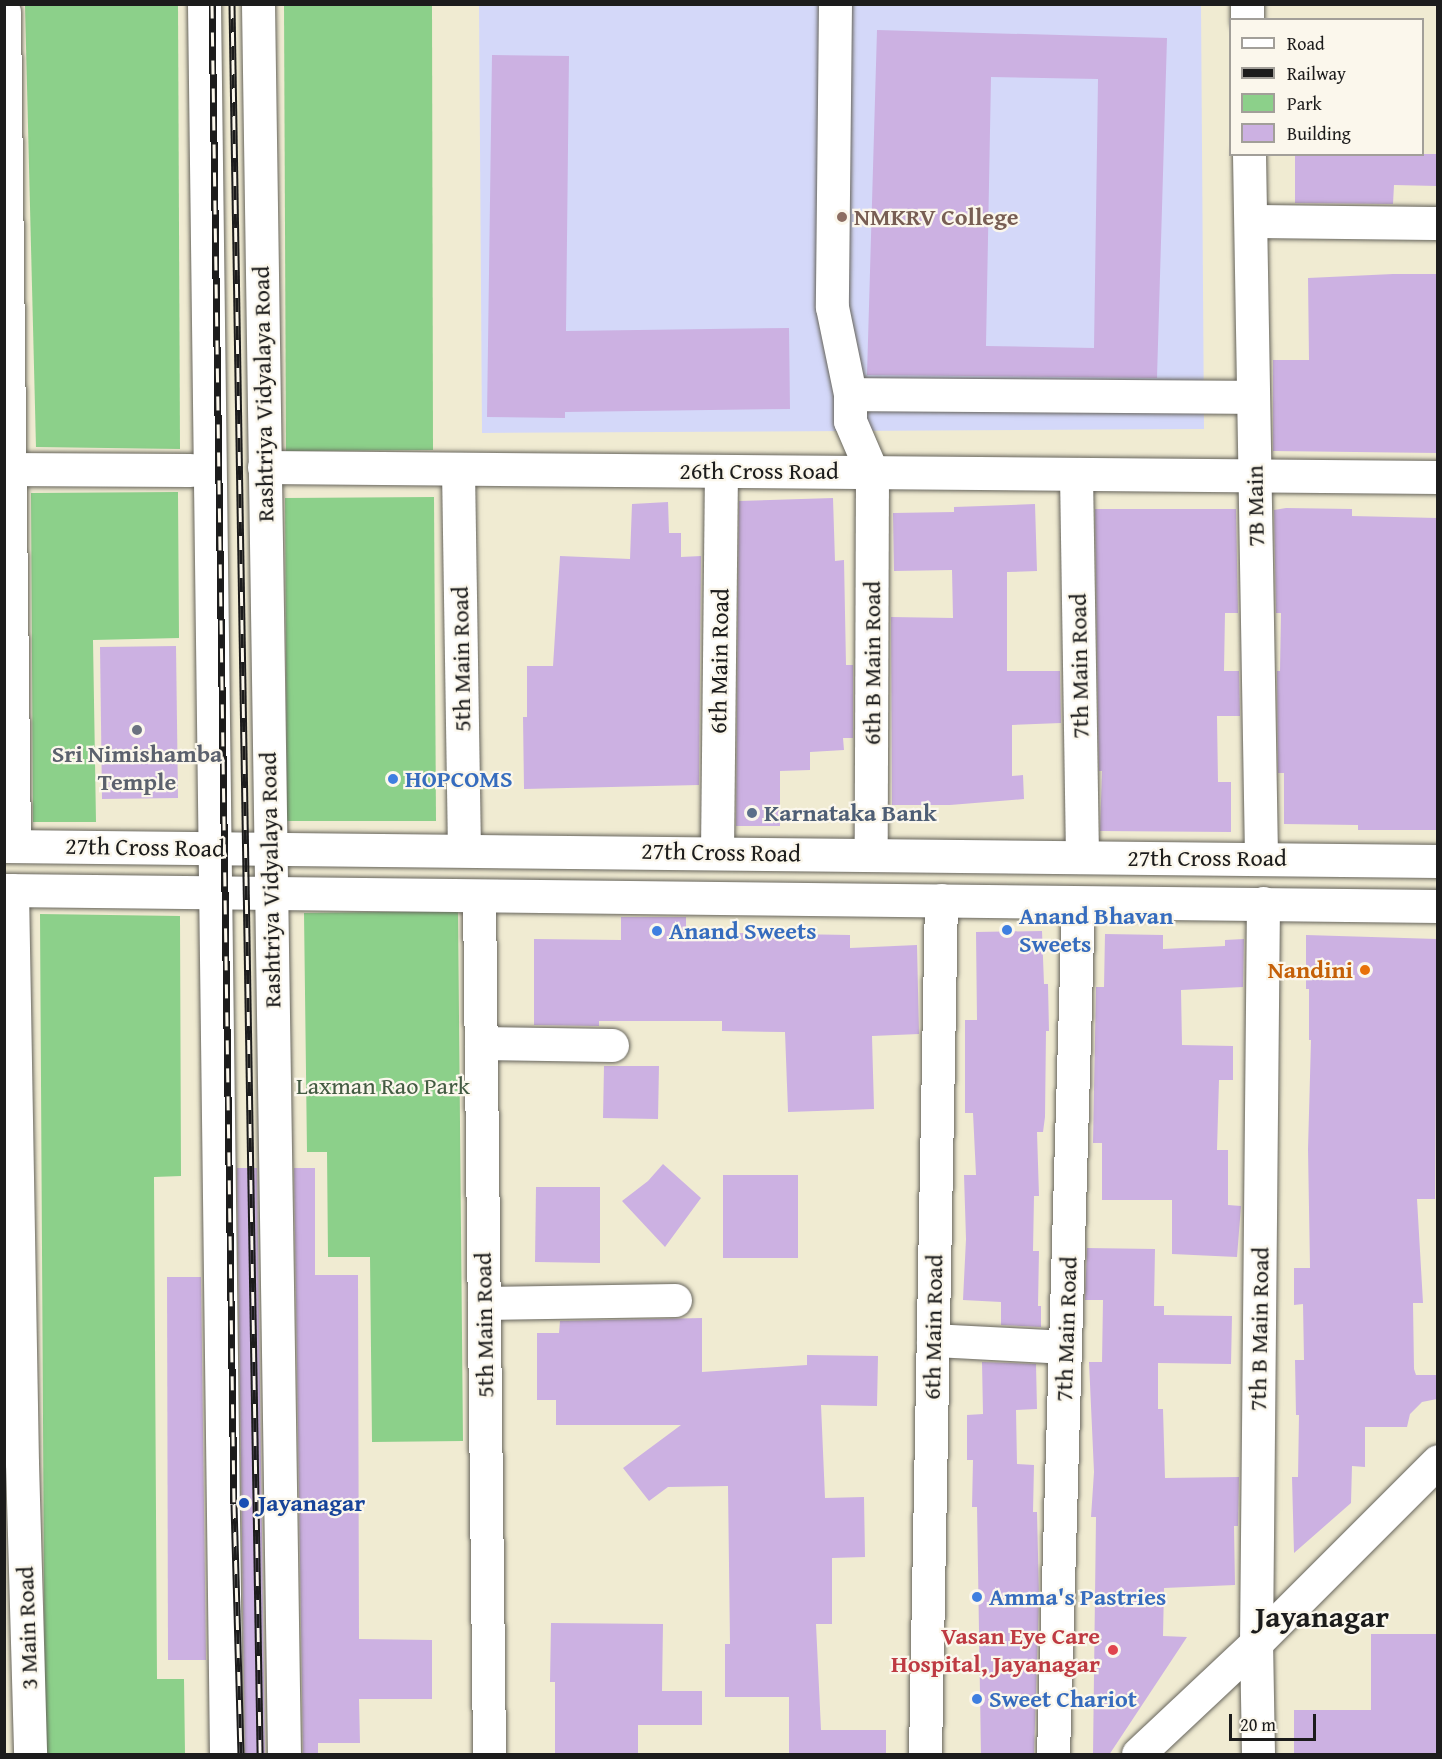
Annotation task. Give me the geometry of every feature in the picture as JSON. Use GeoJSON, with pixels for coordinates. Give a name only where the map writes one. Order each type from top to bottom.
{"type":"FeatureCollection","features":[{"type":"Feature","properties":{"kind":"street"},"geometry":{"type":"LineString","coordinates":[[204,4],[226,1755]]}},
{"type":"Feature","properties":{"kind":"street","name":"Rashtriya Vidyalaya Road"},"geometry":{"type":"LineString","coordinates":[[258,4],[284,1755]]}},
{"type":"Feature","properties":{"kind":"street"},"geometry":{"type":"LineString","coordinates":[[835,4],[832,307],[850,394],[849,421],[872,472]]}},
{"type":"Feature","properties":{"kind":"street"},"geometry":{"type":"LineString","coordinates":[[4,12],[9,846]]}},
{"type":"Feature","properties":{"kind":"street","name":"7B Main"},"geometry":{"type":"LineString","coordinates":[[1249,156],[1261,857]]}},
{"type":"Feature","properties":{"kind":"street"},"geometry":{"type":"LineString","coordinates":[[1251,221],[1437,223]]}},
{"type":"Feature","properties":{"kind":"street"},"geometry":{"type":"LineString","coordinates":[[850,394],[1252,397]]}},
{"type":"Feature","properties":{"kind":"street","name":"26th Cross Road"},"geometry":{"type":"LineString","coordinates":[[264,467],[1437,477]]}},
{"type":"Feature","properties":{"kind":"street"},"geometry":{"type":"LineString","coordinates":[[7,469],[190,470]]}},
{"type":"Feature","properties":{"kind":"street","name":"5th Main Road"},"geometry":{"type":"LineString","coordinates":[[458,469],[464,850]]}},
{"type":"Feature","properties":{"kind":"street","name":"6th Main Road"},"geometry":{"type":"LineString","coordinates":[[717,851],[721,471]]}},
{"type":"Feature","properties":{"kind":"street","name":"6th B Main Road"},"geometry":{"type":"LineString","coordinates":[[871,853],[872,472]]}},
{"type":"Feature","properties":{"kind":"street","name":"7th Main Road"},"geometry":{"type":"LineString","coordinates":[[1076,474],[1082,857]]}},
{"type":"Feature","properties":{"kind":"street","name":"27th Cross Road"},"geometry":{"type":"LineString","coordinates":[[9,846],[717,851],[1437,861]]}},
{"type":"Feature","properties":{"kind":"street","name":"27th Cross Road"},"geometry":{"type":"LineString","coordinates":[[8,890],[1437,906]]}},
{"type":"Feature","properties":{"kind":"street","name":"3 Main Road"},"geometry":{"type":"LineString","coordinates":[[8,890],[13,1463],[30,1755]]}},
{"type":"Feature","properties":{"kind":"street","name":"5th Main Road"},"geometry":{"type":"LineString","coordinates":[[479,896],[489,1755]]}},
{"type":"Feature","properties":{"kind":"street","name":"6th Main Road"},"geometry":{"type":"LineString","coordinates":[[925,1755],[941,900]]}},
{"type":"Feature","properties":{"kind":"street","name":"7th Main Road"},"geometry":{"type":"LineString","coordinates":[[1053,1755],[1078,903]]}},
{"type":"Feature","properties":{"kind":"street","name":"7th B Main Road"},"geometry":{"type":"LineString","coordinates":[[1258,1755],[1256,1642],[1263,903]]}},
{"type":"Feature","properties":{"kind":"street"},"geometry":{"type":"LineString","coordinates":[[481,1043],[612,1045]]}},
{"type":"Feature","properties":{"kind":"street"},"geometry":{"type":"LineString","coordinates":[[484,1303],[675,1300]]}},
{"type":"Feature","properties":{"kind":"street"},"geometry":{"type":"LineString","coordinates":[[933,1340],[1065,1347]]}},
{"type":"Feature","properties":{"kind":"street"},"geometry":{"type":"LineString","coordinates":[[1138,1755],[1256,1642],[1437,1461]]}},
{"type":"Feature","properties":{"kind":"shaded area","name":"NMKRV College"},"geometry":{"type":"Polygon","coordinates":[[[479,5],[1201,5],[1204,429],[482,433],[479,5]]]}},
{"type":"Feature","properties":{"kind":"green space"},"geometry":{"type":"Polygon","coordinates":[[[25,5],[178,5],[180,449],[36,447],[25,5]]]}},
{"type":"Feature","properties":{"kind":"green space"},"geometry":{"type":"Polygon","coordinates":[[[284,5],[432,5],[433,450],[286,451],[284,5]]]}},
{"type":"Feature","properties":{"kind":"green space"},"geometry":{"type":"Polygon","coordinates":[[[178,492],[179,638],[93,640],[96,822],[33,822],[31,493],[178,492]]]}},
{"type":"Feature","properties":{"kind":"green space"},"geometry":{"type":"Polygon","coordinates":[[[434,497],[436,821],[287,821],[285,498],[434,497]]]}},
{"type":"Feature","properties":{"kind":"green space","name":"Laxman Rao Park"},"geometry":{"type":"Polygon","coordinates":[[[458,911],[463,1441],[372,1442],[370,1257],[328,1257],[327,1152],[307,1152],[304,913],[458,911]]]}},
{"type":"Feature","properties":{"kind":"green space"},"geometry":{"type":"Polygon","coordinates":[[[40,914],[180,916],[181,1176],[154,1177],[157,1679],[184,1679],[185,1754],[45,1754],[40,914]]]}},
{"type":"Feature","properties":{"kind":"building"},"geometry":{"type":"Polygon","coordinates":[[[877,30],[1167,38],[1157,378],[867,375],[877,30]],[[991,77],[986,346],[1094,348],[1098,79],[991,77]]]}},
{"type":"Feature","properties":{"kind":"building"},"geometry":{"type":"Polygon","coordinates":[[[492,55],[569,56],[566,331],[789,328],[790,409],[565,412],[565,418],[487,417],[492,55]]]}},
{"type":"Feature","properties":{"kind":"building"},"geometry":{"type":"Polygon","coordinates":[[[1424,154],[1437,154],[1437,186],[1394,185],[1393,204],[1295,203],[1295,156],[1424,156],[1424,154]]]}},
{"type":"Feature","properties":{"kind":"building"},"geometry":{"type":"Polygon","coordinates":[[[1437,274],[1437,453],[1273,451],[1273,360],[1309,360],[1308,278],[1437,274]]]}},
{"type":"Feature","properties":{"kind":"building"},"geometry":{"type":"Polygon","coordinates":[[[833,498],[835,561],[844,560],[846,665],[853,665],[853,738],[843,738],[844,750],[810,752],[810,770],[780,771],[780,826],[736,826],[739,501],[833,498]]]}},
{"type":"Feature","properties":{"kind":"building"},"geometry":{"type":"Polygon","coordinates":[[[668,502],[669,533],[681,533],[681,557],[701,556],[699,785],[524,789],[523,717],[527,717],[527,666],[553,666],[560,556],[630,559],[632,504],[668,502]]]}},
{"type":"Feature","properties":{"kind":"building"},"geometry":{"type":"Polygon","coordinates":[[[1035,504],[1037,571],[1007,572],[1007,671],[1060,671],[1061,723],[1012,725],[1012,776],[1023,775],[1024,799],[950,805],[892,805],[891,617],[953,618],[952,570],[894,571],[893,513],[954,512],[954,507],[1035,504]]]}},
{"type":"Feature","properties":{"kind":"building"},"geometry":{"type":"Polygon","coordinates":[[[1286,508],[1352,509],[1352,516],[1437,518],[1437,830],[1358,830],[1358,825],[1284,824],[1284,773],[1278,773],[1277,671],[1280,671],[1281,613],[1276,613],[1274,510],[1286,508]]]}},
{"type":"Feature","properties":{"kind":"building"},"geometry":{"type":"Polygon","coordinates":[[[1095,509],[1236,509],[1238,613],[1225,613],[1224,671],[1239,671],[1240,716],[1217,716],[1218,782],[1231,782],[1231,832],[1100,831],[1102,771],[1099,771],[1095,509]]]}},
{"type":"Feature","properties":{"kind":"building","name":"Sri Nimishamba Temple"},"geometry":{"type":"Polygon","coordinates":[[[176,646],[178,798],[102,799],[100,647],[176,646]]]}},
{"type":"Feature","properties":{"kind":"building"},"geometry":{"type":"Polygon","coordinates":[[[621,917],[686,917],[686,932],[850,935],[850,948],[917,945],[919,1034],[872,1036],[874,1109],[788,1112],[785,1032],[722,1031],[722,1021],[599,1021],[599,1026],[534,1025],[534,939],[621,940],[621,917]]]}},
{"type":"Feature","properties":{"kind":"building"},"geometry":{"type":"Polygon","coordinates":[[[1042,931],[1044,984],[1048,984],[1049,1031],[1046,1031],[1045,1117],[1043,1132],[1037,1132],[1039,1196],[1034,1196],[1033,1251],[1039,1251],[1038,1306],[1041,1306],[1041,1327],[1001,1325],[1001,1302],[963,1300],[966,1239],[964,1175],[976,1175],[973,1113],[965,1113],[965,1020],[977,1020],[976,932],[1042,931]]]}},
{"type":"Feature","properties":{"kind":"building"},"geometry":{"type":"Polygon","coordinates":[[[1105,934],[1163,935],[1163,949],[1225,946],[1225,940],[1244,939],[1243,987],[1181,990],[1182,1045],[1233,1046],[1233,1080],[1219,1080],[1217,1150],[1228,1150],[1228,1205],[1241,1206],[1237,1257],[1172,1254],[1172,1200],[1102,1200],[1102,1143],[1093,1143],[1096,987],[1104,987],[1105,934]]]}},
{"type":"Feature","properties":{"kind":"building"},"geometry":{"type":"Polygon","coordinates":[[[1306,935],[1437,939],[1435,1199],[1417,1199],[1423,1303],[1413,1303],[1414,1369],[1416,1375],[1437,1375],[1437,1399],[1422,1402],[1410,1414],[1407,1427],[1365,1427],[1365,1467],[1352,1466],[1351,1503],[1294,1553],[1292,1477],[1298,1477],[1299,1415],[1296,1415],[1295,1360],[1304,1360],[1303,1304],[1294,1305],[1294,1268],[1310,1268],[1308,1149],[1311,1040],[1309,1040],[1309,989],[1306,989],[1306,935]]]}},
{"type":"Feature","properties":{"kind":"building"},"geometry":{"type":"Polygon","coordinates":[[[604,1066],[659,1066],[658,1119],[603,1118],[604,1066]]]}},
{"type":"Feature","properties":{"kind":"building"},"geometry":{"type":"Polygon","coordinates":[[[663,1164],[701,1198],[665,1247],[622,1201],[648,1181],[663,1164]]]}},
{"type":"Feature","properties":{"kind":"building"},"geometry":{"type":"Polygon","coordinates":[[[237,1168],[257,1168],[265,1755],[245,1755],[237,1168]]]}},
{"type":"Feature","properties":{"kind":"building"},"geometry":{"type":"Polygon","coordinates":[[[294,1168],[315,1168],[315,1275],[358,1275],[359,1639],[432,1640],[432,1699],[359,1699],[360,1743],[318,1743],[318,1755],[303,1755],[294,1168]]]}},
{"type":"Feature","properties":{"kind":"building"},"geometry":{"type":"Polygon","coordinates":[[[723,1175],[798,1175],[798,1258],[723,1258],[723,1175]]]}},
{"type":"Feature","properties":{"kind":"building"},"geometry":{"type":"Polygon","coordinates":[[[536,1187],[600,1187],[600,1263],[535,1262],[536,1187]]]}},
{"type":"Feature","properties":{"kind":"building"},"geometry":{"type":"Polygon","coordinates":[[[1087,1248],[1155,1249],[1154,1306],[1164,1306],[1164,1315],[1232,1316],[1231,1364],[1158,1363],[1158,1409],[1163,1409],[1165,1478],[1239,1477],[1238,1526],[1234,1526],[1235,1585],[1164,1588],[1163,1636],[1187,1637],[1109,1755],[1093,1755],[1096,1517],[1091,1517],[1094,1472],[1089,1362],[1102,1362],[1103,1300],[1085,1300],[1087,1248]]]}},
{"type":"Feature","properties":{"kind":"building"},"geometry":{"type":"Polygon","coordinates":[[[167,1277],[201,1277],[206,1660],[168,1660],[167,1277]]]}},
{"type":"Feature","properties":{"kind":"building"},"geometry":{"type":"Polygon","coordinates":[[[702,1318],[702,1372],[807,1365],[807,1355],[878,1356],[877,1406],[821,1405],[825,1498],[864,1497],[865,1557],[832,1558],[832,1624],[816,1624],[821,1730],[886,1730],[886,1755],[789,1755],[789,1697],[725,1697],[725,1644],[730,1644],[728,1486],[668,1487],[649,1501],[623,1468],[681,1425],[556,1425],[556,1400],[537,1400],[537,1333],[559,1333],[560,1321],[702,1318]]]}},
{"type":"Feature","properties":{"kind":"building"},"geometry":{"type":"Polygon","coordinates":[[[982,1362],[1036,1364],[1037,1409],[1016,1410],[1017,1464],[1034,1465],[1033,1512],[1037,1512],[1039,1597],[1034,1755],[981,1755],[977,1507],[972,1507],[973,1460],[967,1460],[967,1415],[983,1414],[982,1362]]]}},
{"type":"Feature","properties":{"kind":"building"},"geometry":{"type":"Polygon","coordinates":[[[551,1623],[663,1624],[662,1691],[702,1691],[702,1725],[638,1725],[638,1755],[555,1755],[555,1682],[550,1682],[551,1623]]]}},
{"type":"Feature","properties":{"kind":"building"},"geometry":{"type":"Polygon","coordinates":[[[1371,1634],[1437,1634],[1437,1755],[1294,1755],[1294,1710],[1371,1710],[1371,1634]]]}},
{"type":"Feature","properties":{"kind":"railway"},"geometry":{"type":"LineString","coordinates":[[212,4],[234,1504],[241,1754]]}},
{"type":"Feature","properties":{"kind":"railway"},"geometry":{"type":"LineString","coordinates":[[232,4],[260,1754]]}},
{"type":"Feature","properties":{"kind":"place","name":"NMKRV College"},"geometry":{"type":"Point","coordinates":[842,217]}},
{"type":"Feature","properties":{"kind":"place","name":"Sri Nimishamba Temple"},"geometry":{"type":"Point","coordinates":[137,730]}},
{"type":"Feature","properties":{"kind":"place","name":"HOPCOMS"},"geometry":{"type":"Point","coordinates":[393,779]}},
{"type":"Feature","properties":{"kind":"place","name":"Karnataka Bank"},"geometry":{"type":"Point","coordinates":[752,813]}},
{"type":"Feature","properties":{"kind":"place","name":"Anand Bhavan Sweets"},"geometry":{"type":"Point","coordinates":[1007,930]}},
{"type":"Feature","properties":{"kind":"place","name":"Anand Sweets"},"geometry":{"type":"Point","coordinates":[657,931]}},
{"type":"Feature","properties":{"kind":"place","name":"Nandini"},"geometry":{"type":"Point","coordinates":[1365,970]}},
{"type":"Feature","properties":{"kind":"place","name":"Jayanagar"},"geometry":{"type":"Point","coordinates":[244,1503]}},
{"type":"Feature","properties":{"kind":"place","name":"Amma's Pastries"},"geometry":{"type":"Point","coordinates":[977,1597]}},
{"type":"Feature","properties":{"kind":"place","name":"Vasan Eye Care Hospital, Jayanagar"},"geometry":{"type":"Point","coordinates":[1113,1650]}},
{"type":"Feature","properties":{"kind":"place","name":"Sweet Chariot"},"geometry":{"type":"Point","coordinates":[977,1699]}},
{"type":"Feature","properties":{"kind":"district","name":"Jayanagar"},"geometry":{"type":"Point","coordinates":[1322,1616]}}]}
